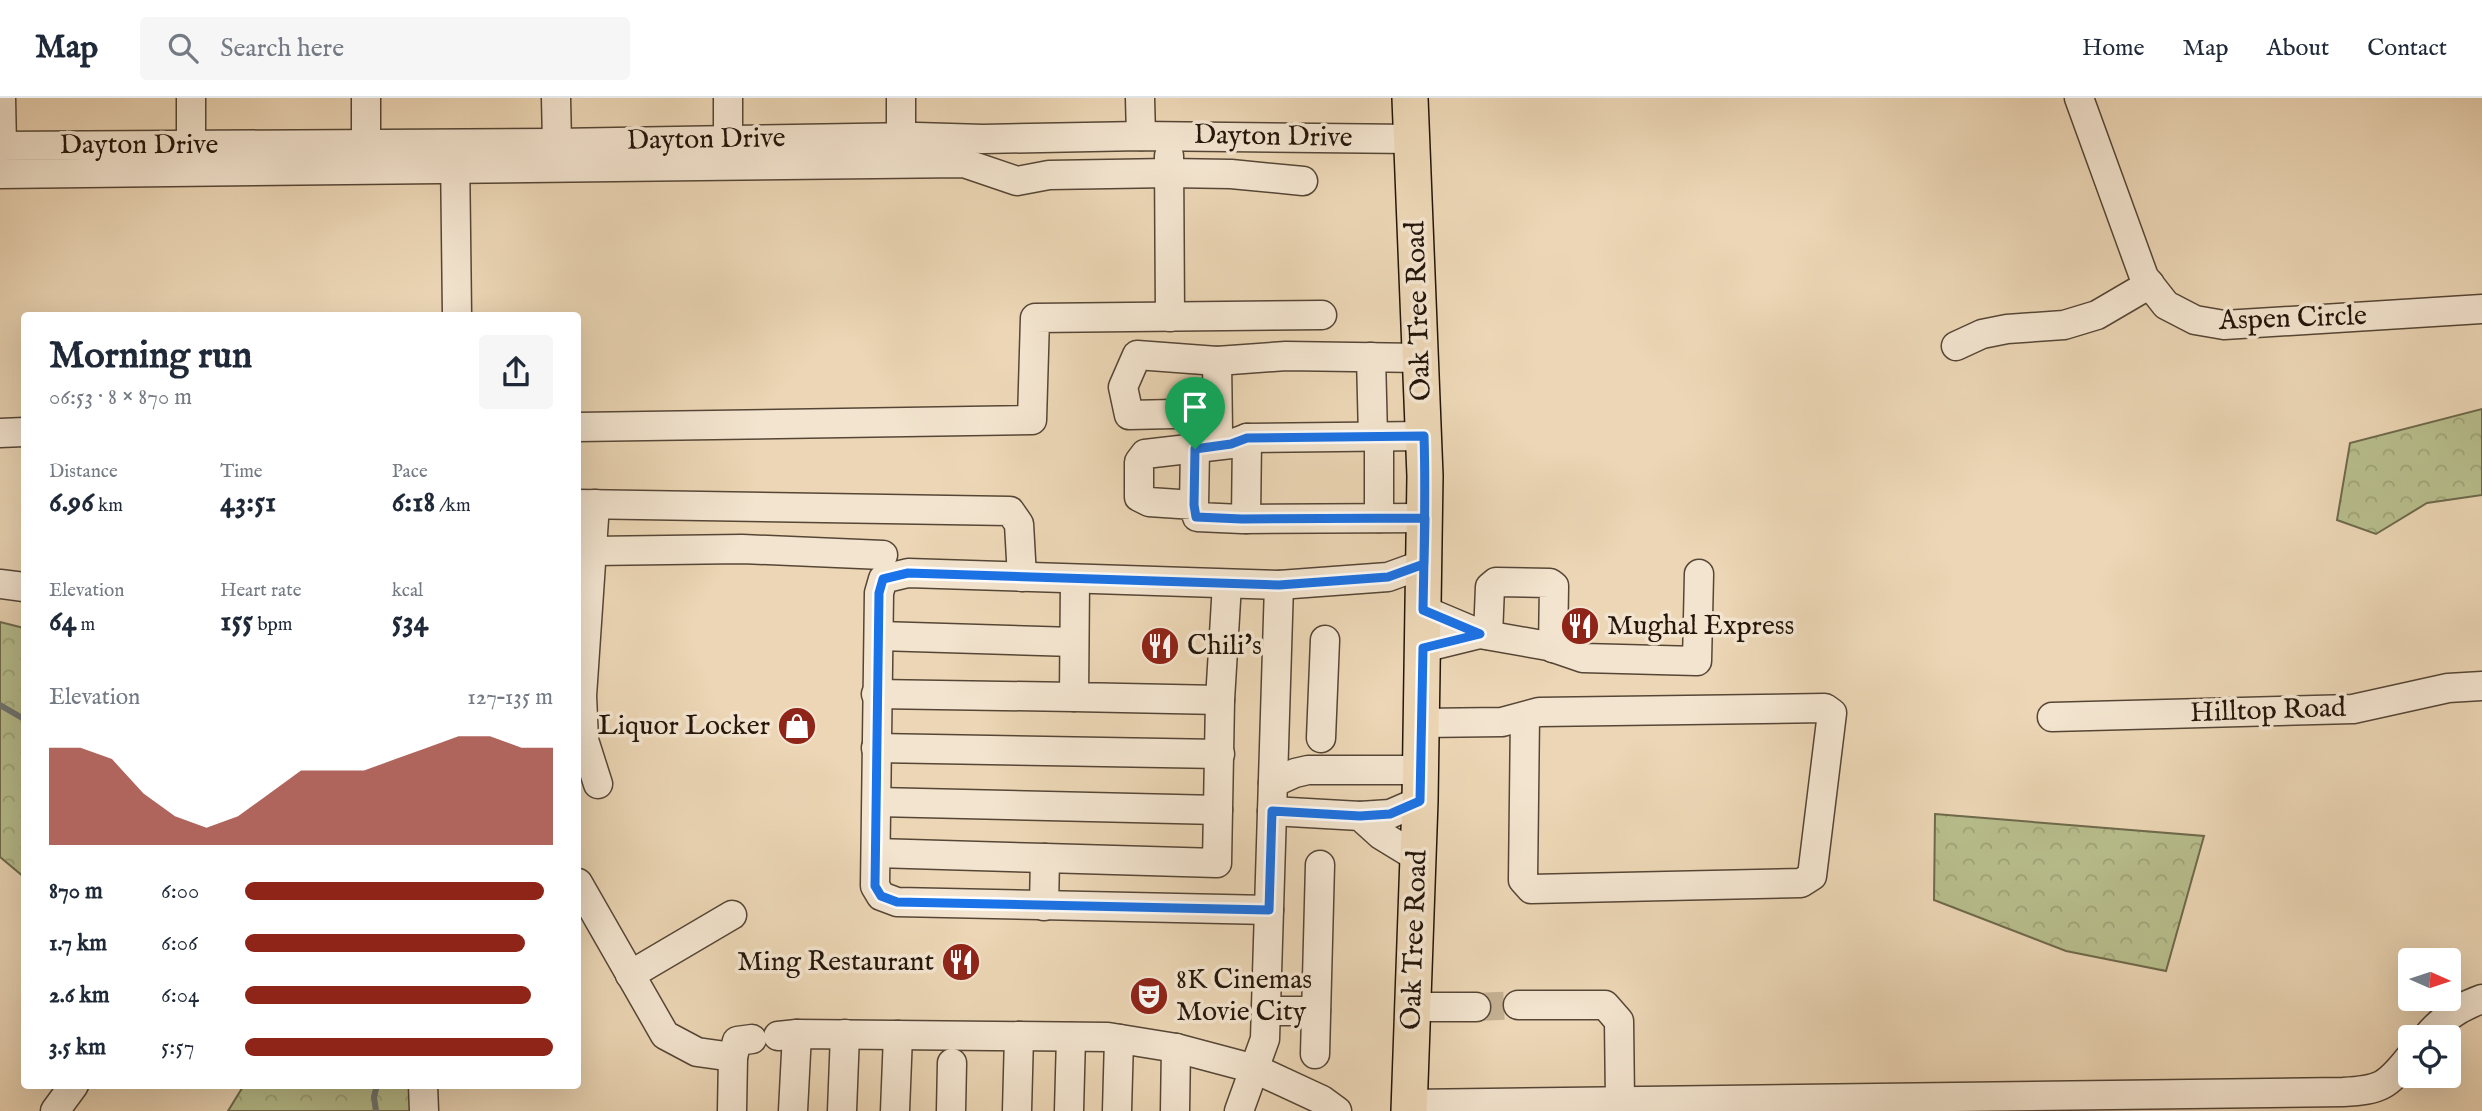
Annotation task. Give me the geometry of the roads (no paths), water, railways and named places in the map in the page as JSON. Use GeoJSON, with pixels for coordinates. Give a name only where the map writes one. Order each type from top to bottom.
{"type":"FeatureCollection","features":[{"type":"Feature","properties":{"kind":"main road","name":"Oak Tree Road"},"geometry":{"type":"LineString","coordinates":[[1409,1108],[1420,786],[1425,518],[1410,98]]}},
{"type":"Feature","properties":{"kind":"street"},"geometry":{"type":"LineString","coordinates":[[1,98],[1,155],[964,163],[1017,181],[1049,175],[1169,173],[1231,174],[1303,181]]}},
{"type":"Feature","properties":{"kind":"street"},"geometry":{"type":"LineString","coordinates":[[191,98],[191,145]]}},
{"type":"Feature","properties":{"kind":"street"},"geometry":{"type":"LineString","coordinates":[[366,98],[366,144]]}},
{"type":"Feature","properties":{"kind":"street"},"geometry":{"type":"LineString","coordinates":[[556,98],[557,143]]}},
{"type":"Feature","properties":{"kind":"street"},"geometry":{"type":"LineString","coordinates":[[728,98],[728,139]]}},
{"type":"Feature","properties":{"kind":"street"},"geometry":{"type":"LineString","coordinates":[[901,98],[901,137]]}},
{"type":"Feature","properties":{"kind":"street"},"geometry":{"type":"LineString","coordinates":[[1140,98],[1141,136]]}},
{"type":"Feature","properties":{"kind":"street","name":"Aspen Circle"},"geometry":{"type":"LineString","coordinates":[[2079,98],[2144,277],[2166,305],[2195,320],[2224,325],[2482,309]]}},
{"type":"Feature","properties":{"kind":"street","name":"Dayton Drive"},"geometry":{"type":"LineString","coordinates":[[1,155],[191,145],[366,144],[455,157],[557,143],[728,139],[1141,136],[1412,139]]}},
{"type":"Feature","properties":{"kind":"street"},"geometry":{"type":"LineString","coordinates":[[1169,136],[1170,317]]}},
{"type":"Feature","properties":{"kind":"street"},"geometry":{"type":"LineString","coordinates":[[455,157],[457,312]]}},
{"type":"Feature","properties":{"kind":"street"},"geometry":{"type":"LineString","coordinates":[[1956,346],[1982,334],[2007,328],[2064,325],[2097,315],[2150,284]]}},
{"type":"Feature","properties":{"kind":"street"},"geometry":{"type":"LineString","coordinates":[[581,427],[1032,420],[1035,318],[1322,315]]}},
{"type":"Feature","properties":{"kind":"street"},"geometry":{"type":"LineString","coordinates":[[1217,413],[1129,415],[1123,387],[1137,355],[1217,361],[1286,356],[1421,358]]}},
{"type":"Feature","properties":{"kind":"street"},"geometry":{"type":"LineString","coordinates":[[1371,357],[1378,518]]}},
{"type":"Feature","properties":{"kind":"street"},"geometry":{"type":"LineString","coordinates":[[1217,361],[1217,413],[1206,447],[1194,505],[1196,517],[1425,518]]}},
{"type":"Feature","properties":{"kind":"street"},"geometry":{"type":"LineString","coordinates":[[0,433],[21,432]]}},
{"type":"Feature","properties":{"kind":"street"},"geometry":{"type":"LineString","coordinates":[[1194,505],[1149,502],[1139,497],[1139,462],[1145,454],[1231,444],[1247,438],[1424,436]]}},
{"type":"Feature","properties":{"kind":"street"},"geometry":{"type":"LineString","coordinates":[[1246,519],[1247,438]]}},
{"type":"Feature","properties":{"kind":"street"},"geometry":{"type":"LineString","coordinates":[[598,784],[584,740],[582,696],[586,504],[1010,511],[1019,524],[1022,577]]}},
{"type":"Feature","properties":{"kind":"street"},"geometry":{"type":"LineString","coordinates":[[882,509],[883,567],[879,593],[876,694],[875,886],[881,896],[897,902],[1269,910]]}},
{"type":"Feature","properties":{"kind":"street"},"geometry":{"type":"LineString","coordinates":[[585,553],[742,550],[883,567],[908,573],[1279,585],[1388,577],[1424,564]]}},
{"type":"Feature","properties":{"kind":"street"},"geometry":{"type":"LineString","coordinates":[[1423,610],[1484,635],[1553,648],[1583,658],[1697,661],[1699,574]]}},
{"type":"Feature","properties":{"kind":"street"},"geometry":{"type":"LineString","coordinates":[[1074,697],[1075,579]]}},
{"type":"Feature","properties":{"kind":"street"},"geometry":{"type":"LineString","coordinates":[[1484,635],[1490,587],[1496,582],[1549,583],[1554,586],[1553,648]]}},
{"type":"Feature","properties":{"kind":"street"},"geometry":{"type":"LineString","coordinates":[[0,584],[21,587]]}},
{"type":"Feature","properties":{"kind":"street"},"geometry":{"type":"LineString","coordinates":[[876,853],[1217,863],[1220,700],[1227,584]]}},
{"type":"Feature","properties":{"kind":"street"},"geometry":{"type":"LineString","coordinates":[[1239,1111],[1265,1039],[1279,585]]}},
{"type":"Feature","properties":{"kind":"street"},"geometry":{"type":"LineString","coordinates":[[1423,648],[1484,635]]}},
{"type":"Feature","properties":{"kind":"street"},"geometry":{"type":"LineString","coordinates":[[878,636],[1074,642]]}},
{"type":"Feature","properties":{"kind":"street"},"geometry":{"type":"LineString","coordinates":[[1321,738],[1325,640]]}},
{"type":"Feature","properties":{"kind":"street"},"geometry":{"type":"LineString","coordinates":[[1276,674],[1324,674]]}},
{"type":"Feature","properties":{"kind":"street","name":"Hilltop Road"},"geometry":{"type":"LineString","coordinates":[[2052,717],[2353,709],[2448,688],[2482,687]]}},
{"type":"Feature","properties":{"kind":"street"},"geometry":{"type":"LineString","coordinates":[[876,694],[1220,700]]}},
{"type":"Feature","properties":{"kind":"street"},"geometry":{"type":"LineString","coordinates":[[1421,723],[1502,722],[1539,712],[1825,708],[1832,713],[1812,876],[1801,883],[1531,889],[1523,880],[1525,716]]}},
{"type":"Feature","properties":{"kind":"street"},"geometry":{"type":"LineString","coordinates":[[876,748],[1220,754]]}},
{"type":"Feature","properties":{"kind":"street"},"geometry":{"type":"LineString","coordinates":[[1275,752],[1289,763],[1308,770],[1420,786]]}},
{"type":"Feature","properties":{"kind":"street"},"geometry":{"type":"LineString","coordinates":[[1273,783],[1308,770]]}},
{"type":"Feature","properties":{"kind":"street"},"geometry":{"type":"LineString","coordinates":[[1272,811],[1360,816],[1390,814],[1420,786]]}},
{"type":"Feature","properties":{"kind":"street"},"geometry":{"type":"LineString","coordinates":[[877,802],[1218,810]]}},
{"type":"Feature","properties":{"kind":"street"},"geometry":{"type":"LineString","coordinates":[[1360,816],[1381,835],[1418,857]]}},
{"type":"Feature","properties":{"kind":"street"},"geometry":{"type":"LineString","coordinates":[[1044,905],[1045,858]]}},
{"type":"Feature","properties":{"kind":"street"},"geometry":{"type":"LineString","coordinates":[[1315,1054],[1320,865]]}},
{"type":"Feature","properties":{"kind":"street"},"geometry":{"type":"LineString","coordinates":[[581,888],[665,1035],[697,1052],[765,1041],[845,1034],[1119,1039],[1176,1048],[1255,1069],[1322,1100],[1332,1110]]}},
{"type":"Feature","properties":{"kind":"street"},"geometry":{"type":"LineString","coordinates":[[631,975],[732,915]]}},
{"type":"Feature","properties":{"kind":"street"},"geometry":{"type":"LineString","coordinates":[[2440,1025],[2463,1006],[2482,999]]}},
{"type":"Feature","properties":{"kind":"street"},"geometry":{"type":"LineString","coordinates":[[1518,1005],[1605,1005],[1619,1021],[1635,1104]]}},
{"type":"Feature","properties":{"kind":"street"},"geometry":{"type":"LineString","coordinates":[[1412,1007],[1476,1007]]}},
{"type":"Feature","properties":{"kind":"street"},"geometry":{"type":"LineString","coordinates":[[1266,1011],[1316,1011]]}},
{"type":"Feature","properties":{"kind":"street"},"geometry":{"type":"LineString","coordinates":[[842,1111],[845,1034]]}},
{"type":"Feature","properties":{"kind":"street"},"geometry":{"type":"LineString","coordinates":[[895,1111],[898,1035]]}},
{"type":"Feature","properties":{"kind":"street"},"geometry":{"type":"LineString","coordinates":[[1017,1111],[1019,1036]]}},
{"type":"Feature","properties":{"kind":"street"},"geometry":{"type":"LineString","coordinates":[[1069,1111],[1071,1037]]}},
{"type":"Feature","properties":{"kind":"street"},"geometry":{"type":"LineString","coordinates":[[1118,1111],[1119,1039]]}},
{"type":"Feature","properties":{"kind":"street"},"geometry":{"type":"LineString","coordinates":[[732,1111],[765,1041]]}},
{"type":"Feature","properties":{"kind":"street"},"geometry":{"type":"LineString","coordinates":[[765,1041],[793,1111]]}},
{"type":"Feature","properties":{"kind":"street"},"geometry":{"type":"LineString","coordinates":[[1175,1111],[1176,1048]]}},
{"type":"Feature","properties":{"kind":"street"},"geometry":{"type":"LineString","coordinates":[[951,1111],[952,1063]]}},
{"type":"Feature","properties":{"kind":"street"},"geometry":{"type":"LineString","coordinates":[[1409,1108],[2343,1092],[2368,1091],[2383,1086],[2398,1073]]}},
{"type":"Feature","properties":{"kind":"street"},"geometry":{"type":"LineString","coordinates":[[55,1111],[71,1089]]}},
{"type":"Feature","properties":{"kind":"street"},"geometry":{"type":"LineString","coordinates":[[423,1089],[424,1111]]}},
{"type":"Feature","properties":{"kind":"waterway"},"geometry":{"type":"LineString","coordinates":[[0,705],[21,717]]}},
{"type":"Feature","properties":{"kind":"waterway"},"geometry":{"type":"LineString","coordinates":[[376,1089],[376,1111]]}},
{"type":"Feature","properties":{"kind":"tunnel"},"geometry":{"type":"LineString","coordinates":[[1476,1007],[1518,1005]]}},
{"type":"Feature","properties":{"kind":"place","name":"Mughal Express"},"geometry":{"type":"Point","coordinates":[1580,626]}},
{"type":"Feature","properties":{"kind":"place","name":"Chili's"},"geometry":{"type":"Point","coordinates":[1160,646]}},
{"type":"Feature","properties":{"kind":"place","name":"Liquor Locker"},"geometry":{"type":"Point","coordinates":[797,726]}},
{"type":"Feature","properties":{"kind":"place","name":"Ming Restaurant"},"geometry":{"type":"Point","coordinates":[961,962]}},
{"type":"Feature","properties":{"kind":"place","name":"8K Cinemas Movie City"},"geometry":{"type":"Point","coordinates":[1149,996]}}]}
